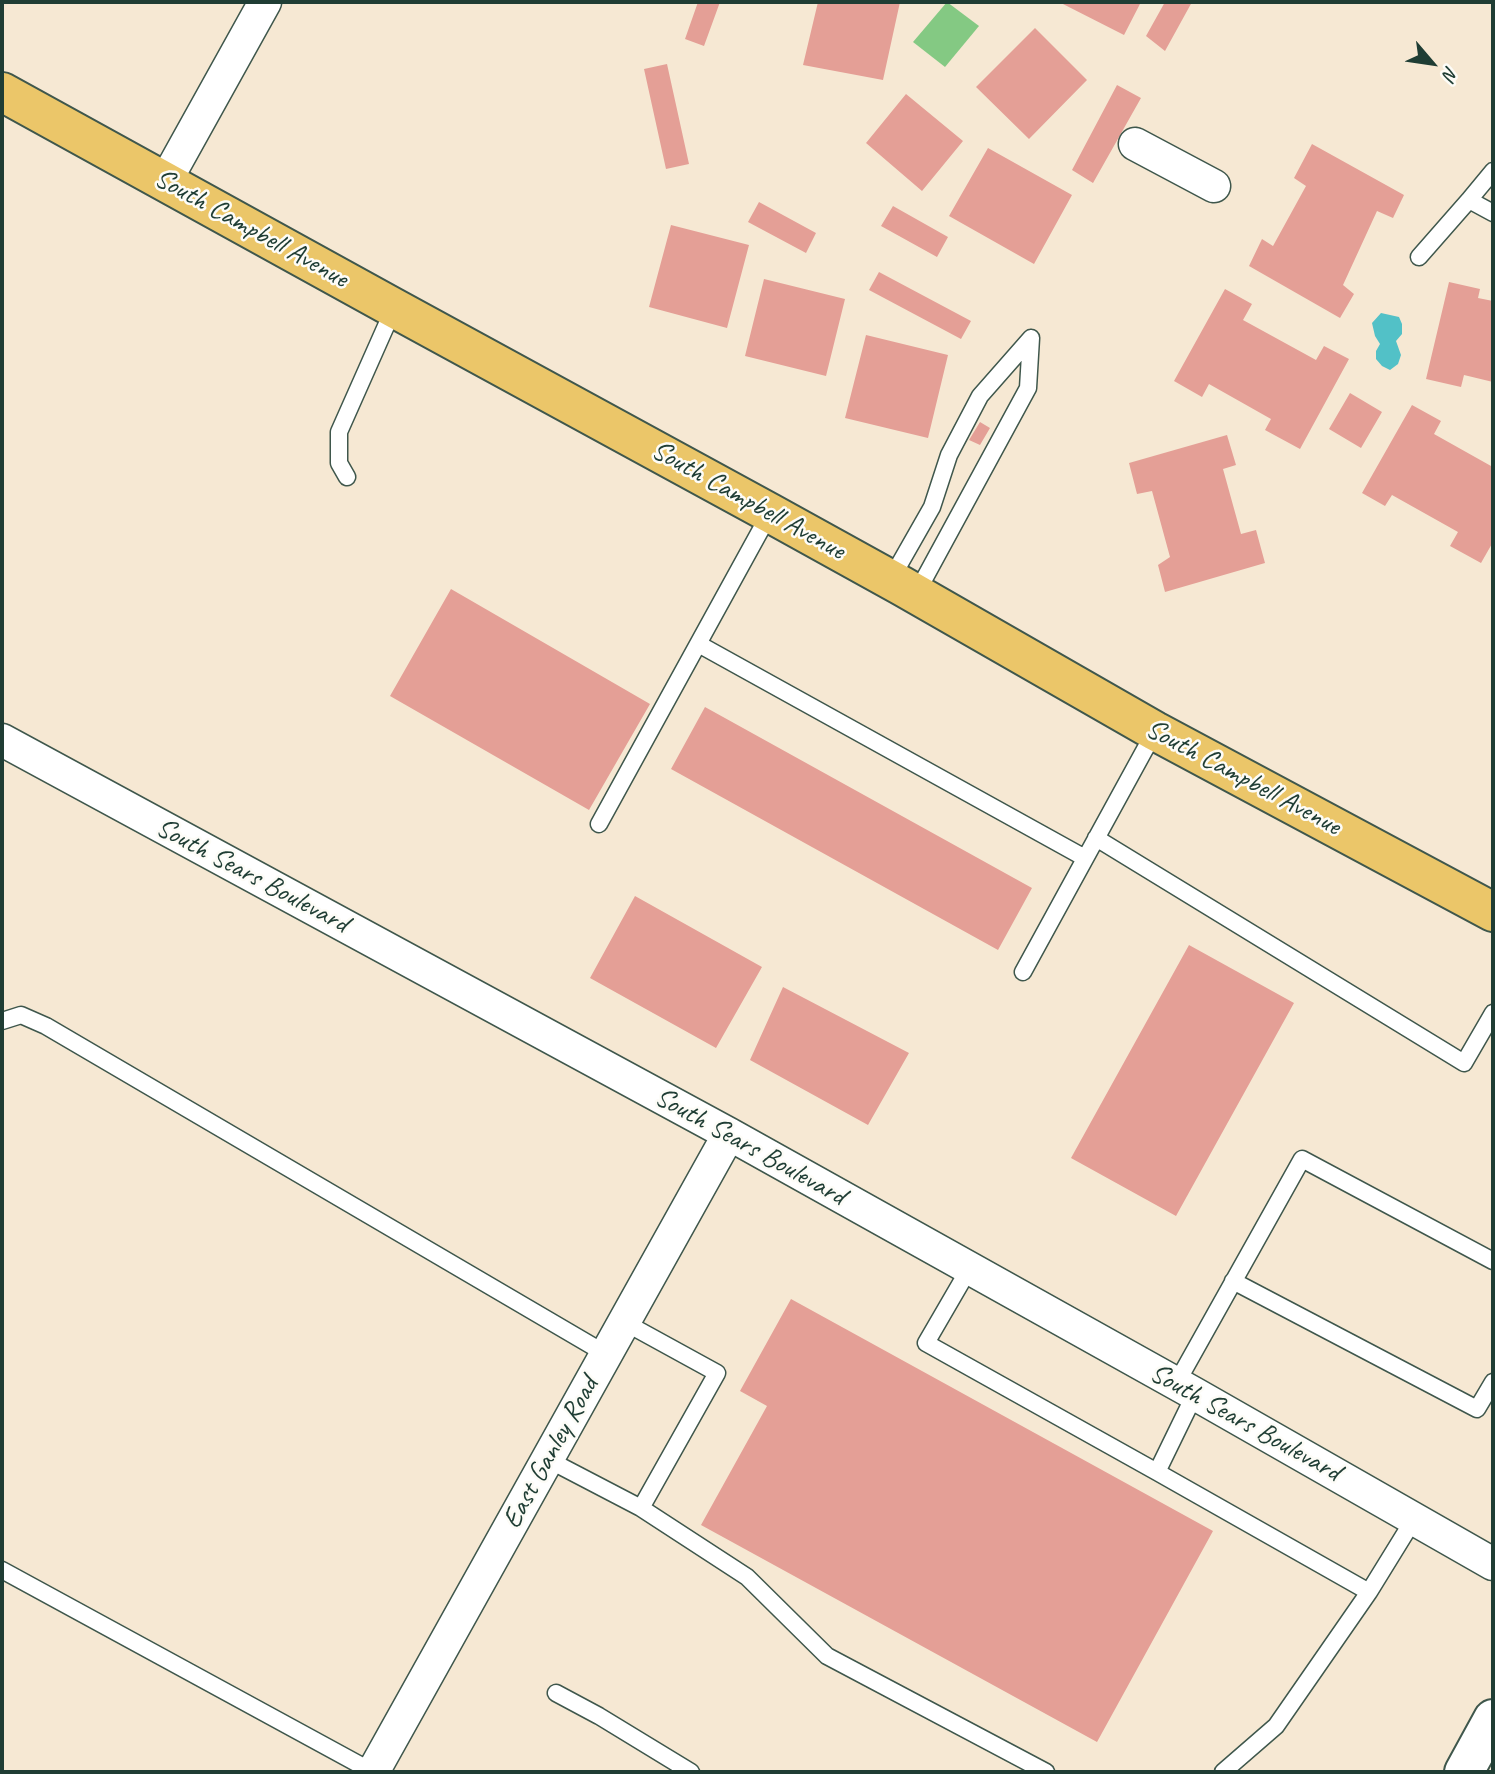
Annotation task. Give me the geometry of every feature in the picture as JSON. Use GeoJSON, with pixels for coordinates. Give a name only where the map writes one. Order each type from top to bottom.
{"type":"FeatureCollection","features":[{"type":"Feature","properties":{"kind":"main road","name":"South Campbell Avenue"},"geometry":{"type":"LineString","coordinates":[[2,92],[770,513],[1155,731],[1493,912]]}},
{"type":"Feature","properties":{"kind":"street"},"geometry":{"type":"LineString","coordinates":[[165,182],[265,2]]}},
{"type":"Feature","properties":{"kind":"street"},"geometry":{"type":"LineString","coordinates":[[1135,144],[1214,186]]}},
{"type":"Feature","properties":{"kind":"street","name":"South Sears Boulevard"},"geometry":{"type":"LineString","coordinates":[[2,740],[729,1134],[1493,1564]]}},
{"type":"Feature","properties":{"kind":"street","name":"East Ganley Road"},"geometry":{"type":"LineString","coordinates":[[373,1772],[729,1134]]}},
{"type":"Feature","properties":{"kind":"street"},"geometry":{"type":"LineString","coordinates":[[1464,1772],[1493,1719]]}},
{"type":"Feature","properties":{"kind":"lane"},"geometry":{"type":"LineString","coordinates":[[1419,257],[1493,171]]}},
{"type":"Feature","properties":{"kind":"lane"},"geometry":{"type":"LineString","coordinates":[[1469,200],[1493,213]]}},
{"type":"Feature","properties":{"kind":"lane"},"geometry":{"type":"LineString","coordinates":[[347,477],[339,463],[339,432],[394,308]]}},
{"type":"Feature","properties":{"kind":"lane"},"geometry":{"type":"LineString","coordinates":[[1031,338],[1028,388],[903,587],[948,455],[980,396],[1031,338]]}},
{"type":"Feature","properties":{"kind":"lane"},"geometry":{"type":"LineString","coordinates":[[599,824],[770,513]]}},
{"type":"Feature","properties":{"kind":"lane"},"geometry":{"type":"LineString","coordinates":[[702,646],[1085,859]]}},
{"type":"Feature","properties":{"kind":"lane"},"geometry":{"type":"LineString","coordinates":[[1023,972],[1155,731]]}},
{"type":"Feature","properties":{"kind":"lane"},"geometry":{"type":"LineString","coordinates":[[1096,838],[1464,1063],[1493,1013]]}},
{"type":"Feature","properties":{"kind":"lane"},"geometry":{"type":"LineString","coordinates":[[2,1021],[21,1015],[46,1026],[606,1354]]}},
{"type":"Feature","properties":{"kind":"lane"},"geometry":{"type":"LineString","coordinates":[[1157,1472],[1185,1389],[1233,1281],[1302,1159],[1493,1261]]}},
{"type":"Feature","properties":{"kind":"lane"},"geometry":{"type":"LineString","coordinates":[[969,1269],[926,1343],[1369,1591]]}},
{"type":"Feature","properties":{"kind":"lane"},"geometry":{"type":"LineString","coordinates":[[1233,1281],[1477,1409],[1493,1382]]}},
{"type":"Feature","properties":{"kind":"lane"},"geometry":{"type":"LineString","coordinates":[[624,1322],[717,1373],[641,1508]]}},
{"type":"Feature","properties":{"kind":"lane"},"geometry":{"type":"LineString","coordinates":[[547,1459],[641,1508],[747,1577],[827,1656],[1046,1772]]}},
{"type":"Feature","properties":{"kind":"lane"},"geometry":{"type":"LineString","coordinates":[[1223,1772],[1276,1726],[1369,1591],[1414,1519]]}},
{"type":"Feature","properties":{"kind":"lane"},"geometry":{"type":"LineString","coordinates":[[2,1570],[373,1772]]}},
{"type":"Feature","properties":{"kind":"lane"},"geometry":{"type":"LineString","coordinates":[[556,1693],[691,1772]]}},
{"type":"Feature","properties":{"kind":"green space"},"geometry":{"type":"Polygon","coordinates":[[[947,2],[979,26],[945,67],[913,42],[947,2]]]}},
{"type":"Feature","properties":{"kind":"water"},"geometry":{"type":"Polygon","coordinates":[[[1381,313],[1399,317],[1402,324],[1402,334],[1396,341],[1401,355],[1398,364],[1390,370],[1376,359],[1380,344],[1372,323],[1381,313]]]}},
{"type":"Feature","properties":{"kind":"building"},"geometry":{"type":"Polygon","coordinates":[[[698,2],[720,2],[704,46],[685,39],[698,2]]]}},
{"type":"Feature","properties":{"kind":"building"},"geometry":{"type":"Polygon","coordinates":[[[818,2],[900,2],[883,80],[803,65],[818,2]]]}},
{"type":"Feature","properties":{"kind":"building"},"geometry":{"type":"Polygon","coordinates":[[[1059,2],[1141,2],[1124,35],[1059,2]]]}},
{"type":"Feature","properties":{"kind":"building"},"geometry":{"type":"Polygon","coordinates":[[[1165,2],[1192,2],[1165,51],[1146,36],[1165,2]]]}},
{"type":"Feature","properties":{"kind":"building"},"geometry":{"type":"Polygon","coordinates":[[[1035,28],[1087,80],[1029,139],[976,87],[1035,28]]]}},
{"type":"Feature","properties":{"kind":"building"},"geometry":{"type":"Polygon","coordinates":[[[667,64],[689,164],[666,169],[644,69],[667,64]]]}},
{"type":"Feature","properties":{"kind":"building"},"geometry":{"type":"Polygon","coordinates":[[[1117,85],[1141,98],[1093,183],[1072,170],[1117,85]]]}},
{"type":"Feature","properties":{"kind":"building"},"geometry":{"type":"Polygon","coordinates":[[[906,94],[963,141],[922,191],[866,143],[906,94]]]}},
{"type":"Feature","properties":{"kind":"building"},"geometry":{"type":"Polygon","coordinates":[[[1312,144],[1404,195],[1393,218],[1377,211],[1343,285],[1354,294],[1340,318],[1249,266],[1262,239],[1273,246],[1306,186],[1294,178],[1312,144]]]}},
{"type":"Feature","properties":{"kind":"building"},"geometry":{"type":"Polygon","coordinates":[[[988,148],[1072,195],[1034,264],[949,216],[988,148]]]}},
{"type":"Feature","properties":{"kind":"building"},"geometry":{"type":"Polygon","coordinates":[[[759,202],[816,233],[806,253],[748,222],[759,202]]]}},
{"type":"Feature","properties":{"kind":"building"},"geometry":{"type":"Polygon","coordinates":[[[893,206],[948,237],[937,257],[881,226],[893,206]]]}},
{"type":"Feature","properties":{"kind":"building"},"geometry":{"type":"Polygon","coordinates":[[[671,225],[749,245],[727,328],[649,307],[671,225]]]}},
{"type":"Feature","properties":{"kind":"building"},"geometry":{"type":"Polygon","coordinates":[[[879,272],[971,321],[961,339],[869,290],[879,272]]]}},
{"type":"Feature","properties":{"kind":"building"},"geometry":{"type":"Polygon","coordinates":[[[764,279],[845,299],[826,376],[745,356],[764,279]]]}},
{"type":"Feature","properties":{"kind":"building"},"geometry":{"type":"Polygon","coordinates":[[[1449,282],[1480,289],[1478,298],[1493,301],[1493,382],[1464,375],[1461,387],[1426,379],[1449,282]]]}},
{"type":"Feature","properties":{"kind":"building"},"geometry":{"type":"Polygon","coordinates":[[[1225,289],[1252,304],[1243,320],[1316,360],[1324,346],[1349,359],[1300,449],[1265,430],[1271,419],[1209,384],[1202,397],[1174,381],[1225,289]]]}},
{"type":"Feature","properties":{"kind":"building"},"geometry":{"type":"Polygon","coordinates":[[[866,335],[948,355],[928,438],[845,418],[866,335]]]}},
{"type":"Feature","properties":{"kind":"building"},"geometry":{"type":"Polygon","coordinates":[[[1350,393],[1382,412],[1361,448],[1329,429],[1350,393]]]}},
{"type":"Feature","properties":{"kind":"building"},"geometry":{"type":"Polygon","coordinates":[[[1412,405],[1441,421],[1434,434],[1491,466],[1493,463],[1493,542],[1481,563],[1450,546],[1458,532],[1392,495],[1385,506],[1362,493],[1412,405]]]}},
{"type":"Feature","properties":{"kind":"building"},"geometry":{"type":"Polygon","coordinates":[[[980,422],[990,428],[980,445],[969,440],[980,422]]]}},
{"type":"Feature","properties":{"kind":"building"},"geometry":{"type":"Polygon","coordinates":[[[1227,435],[1236,465],[1223,469],[1241,534],[1256,530],[1265,563],[1165,592],[1158,565],[1170,557],[1152,491],[1137,494],[1129,463],[1227,435]]]}},
{"type":"Feature","properties":{"kind":"building"},"geometry":{"type":"Polygon","coordinates":[[[451,589],[650,704],[589,810],[390,696],[451,589]]]}},
{"type":"Feature","properties":{"kind":"building"},"geometry":{"type":"Polygon","coordinates":[[[705,707],[1032,888],[998,950],[671,769],[705,707]]]}},
{"type":"Feature","properties":{"kind":"building"},"geometry":{"type":"Polygon","coordinates":[[[635,896],[762,967],[716,1048],[590,978],[635,896]]]}},
{"type":"Feature","properties":{"kind":"building"},"geometry":{"type":"Polygon","coordinates":[[[1189,945],[1294,1003],[1176,1216],[1071,1158],[1189,945]]]}},
{"type":"Feature","properties":{"kind":"building"},"geometry":{"type":"Polygon","coordinates":[[[783,987],[909,1053],[868,1125],[750,1060],[783,987]]]}},
{"type":"Feature","properties":{"kind":"building"},"geometry":{"type":"Polygon","coordinates":[[[791,1299],[1213,1531],[1097,1742],[701,1525],[767,1406],[740,1391],[791,1299]]]}}]}
